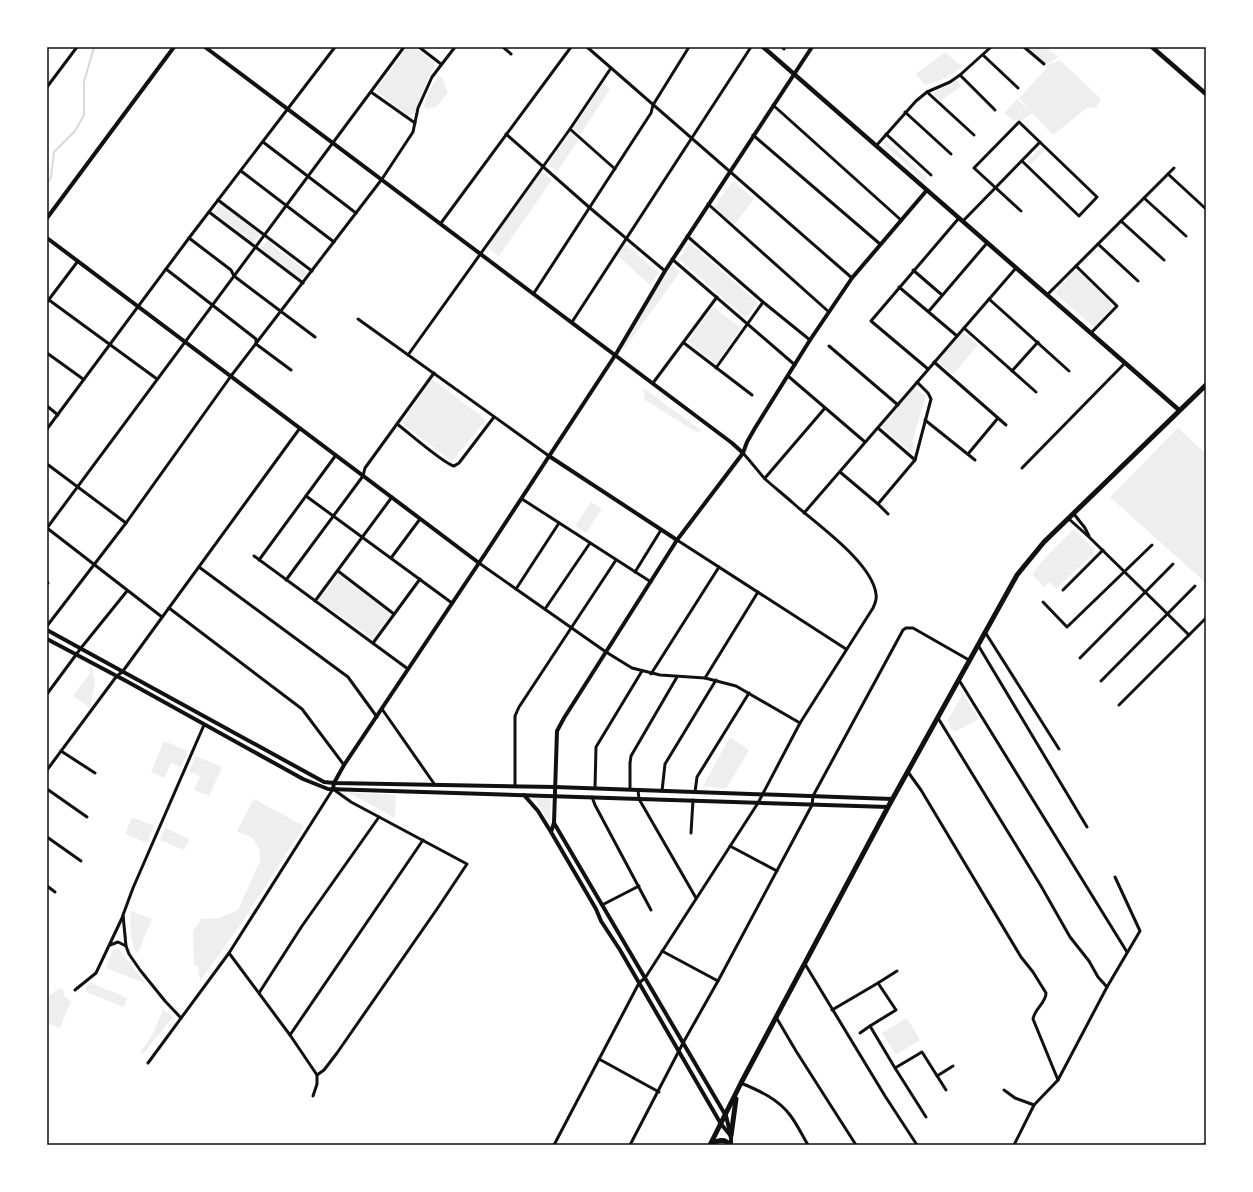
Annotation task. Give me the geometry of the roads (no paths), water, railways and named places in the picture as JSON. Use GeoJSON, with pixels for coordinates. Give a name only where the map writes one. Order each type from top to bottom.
{"type":"FeatureCollection","features":[{"type":"Feature","properties":{"kind":"main road"},"geometry":{"type":"LineString","coordinates":[[763,47],[1179,410]]}},
{"type":"Feature","properties":{"kind":"main road"},"geometry":{"type":"LineString","coordinates":[[1152,47],[1206,94]]}},
{"type":"Feature","properties":{"kind":"main road"},"geometry":{"type":"LineString","coordinates":[[710,1145],[892,799],[1011,586],[1025,565],[1044,542],[1206,385]]}},
{"type":"Feature","properties":{"kind":"main road"},"geometry":{"type":"LineString","coordinates":[[731,1136],[736,1094]]}},
{"type":"Feature","properties":{"kind":"main road"},"geometry":{"type":"LineString","coordinates":[[710,1145],[721,1140],[727,1141],[731,1145]]}},
{"type":"Feature","properties":{"kind":"street"},"geometry":{"type":"LineString","coordinates":[[47,87],[77,47]]}},
{"type":"Feature","properties":{"kind":"street"},"geometry":{"type":"LineString","coordinates":[[47,218],[174,47]]}},
{"type":"Feature","properties":{"kind":"street"},"geometry":{"type":"LineString","coordinates":[[205,47],[616,354],[732,443],[765,478],[804,513],[847,548],[867,573],[875,588],[876,595],[873,608],[800,723],[761,794],[758,803],[645,978],[639,983],[554,1145]]}},
{"type":"Feature","properties":{"kind":"street"},"geometry":{"type":"LineString","coordinates":[[47,429],[189,238],[335,47]]}},
{"type":"Feature","properties":{"kind":"street"},"geometry":{"type":"LineString","coordinates":[[162,617],[47,528],[404,47]]}},
{"type":"Feature","properties":{"kind":"street"},"geometry":{"type":"LineString","coordinates":[[419,47],[440,64]]}},
{"type":"Feature","properties":{"kind":"street"},"geometry":{"type":"LineString","coordinates":[[47,626],[126,523],[231,376],[382,179],[414,132],[418,108],[432,76],[455,47]]}},
{"type":"Feature","properties":{"kind":"street"},"geometry":{"type":"LineString","coordinates":[[503,47],[511,54]]}},
{"type":"Feature","properties":{"kind":"street"},"geometry":{"type":"LineString","coordinates":[[440,223],[571,47]]}},
{"type":"Feature","properties":{"kind":"street"},"geometry":{"type":"LineString","coordinates":[[587,47],[852,278]]}},
{"type":"Feature","properties":{"kind":"street"},"geometry":{"type":"LineString","coordinates":[[534,293],[651,113],[653,105],[689,47]]}},
{"type":"Feature","properties":{"kind":"street"},"geometry":{"type":"LineString","coordinates":[[572,322],[751,47]]}},
{"type":"Feature","properties":{"kind":"street"},"geometry":{"type":"LineString","coordinates":[[148,1063],[229,953],[333,789],[334,783],[344,765],[522,499],[616,354],[665,270],[812,47]]}},
{"type":"Feature","properties":{"kind":"street"},"geometry":{"type":"LineString","coordinates":[[876,146],[916,100],[927,92],[950,82],[960,75],[991,47]]}},
{"type":"Feature","properties":{"kind":"street"},"geometry":{"type":"LineString","coordinates":[[1024,47],[1044,64]]}},
{"type":"Feature","properties":{"kind":"street"},"geometry":{"type":"LineString","coordinates":[[983,55],[1018,88]]}},
{"type":"Feature","properties":{"kind":"street"},"geometry":{"type":"LineString","coordinates":[[408,355],[570,129],[611,68]]}},
{"type":"Feature","properties":{"kind":"street"},"geometry":{"type":"LineString","coordinates":[[960,75],[995,110]]}},
{"type":"Feature","properties":{"kind":"street"},"geometry":{"type":"LineString","coordinates":[[371,92],[415,123]]}},
{"type":"Feature","properties":{"kind":"street"},"geometry":{"type":"LineString","coordinates":[[927,92],[974,135]]}},
{"type":"Feature","properties":{"kind":"street"},"geometry":{"type":"LineString","coordinates":[[773,105],[901,220]]}},
{"type":"Feature","properties":{"kind":"street"},"geometry":{"type":"LineString","coordinates":[[905,112],[952,154]]}},
{"type":"Feature","properties":{"kind":"street"},"geometry":{"type":"LineString","coordinates":[[1021,211],[974,168],[1019,122],[1097,197],[1079,216],[1022,161]]}},
{"type":"Feature","properties":{"kind":"street"},"geometry":{"type":"LineString","coordinates":[[570,129],[615,169]]}},
{"type":"Feature","properties":{"kind":"street"},"geometry":{"type":"LineString","coordinates":[[506,134],[590,208],[665,270]]}},
{"type":"Feature","properties":{"kind":"street"},"geometry":{"type":"LineString","coordinates":[[886,134],[931,175]]}},
{"type":"Feature","properties":{"kind":"street"},"geometry":{"type":"LineString","coordinates":[[753,135],[880,244]]}},
{"type":"Feature","properties":{"kind":"street"},"geometry":{"type":"LineString","coordinates":[[263,142],[356,213]]}},
{"type":"Feature","properties":{"kind":"street"},"geometry":{"type":"LineString","coordinates":[[928,370],[871,321],[913,270],[1040,142]]}},
{"type":"Feature","properties":{"kind":"street"},"geometry":{"type":"LineString","coordinates":[[1047,295],[1174,168]]}},
{"type":"Feature","properties":{"kind":"street"},"geometry":{"type":"LineString","coordinates":[[241,170],[334,242]]}},
{"type":"Feature","properties":{"kind":"street"},"geometry":{"type":"LineString","coordinates":[[1168,174],[1206,209]]}},
{"type":"Feature","properties":{"kind":"street"},"geometry":{"type":"LineString","coordinates":[[551,832],[554,823],[556,796],[555,787],[558,728],[677,540],[743,454],[747,442],[755,428],[828,312],[852,278],[927,190]]}},
{"type":"Feature","properties":{"kind":"street"},"geometry":{"type":"LineString","coordinates":[[1144,198],[1186,236]]}},
{"type":"Feature","properties":{"kind":"street"},"geometry":{"type":"LineString","coordinates":[[218,200],[312,271]]}},
{"type":"Feature","properties":{"kind":"street"},"geometry":{"type":"LineString","coordinates":[[708,204],[828,312]]}},
{"type":"Feature","properties":{"kind":"street"},"geometry":{"type":"LineString","coordinates":[[209,212],[303,283]]}},
{"type":"Feature","properties":{"kind":"street"},"geometry":{"type":"LineString","coordinates":[[1121,220],[1164,260]]}},
{"type":"Feature","properties":{"kind":"street"},"geometry":{"type":"LineString","coordinates":[[687,236],[763,302],[810,340]]}},
{"type":"Feature","properties":{"kind":"street"},"geometry":{"type":"LineString","coordinates":[[47,238],[479,563],[606,652],[642,672],[677,677],[705,678],[736,686],[800,723]]}},
{"type":"Feature","properties":{"kind":"street"},"geometry":{"type":"LineString","coordinates":[[189,238],[231,270],[234,276],[315,337]]}},
{"type":"Feature","properties":{"kind":"street"},"geometry":{"type":"LineString","coordinates":[[929,312],[987,243]]}},
{"type":"Feature","properties":{"kind":"street"},"geometry":{"type":"LineString","coordinates":[[1098,244],[1138,281]]}},
{"type":"Feature","properties":{"kind":"street"},"geometry":{"type":"LineString","coordinates":[[672,260],[795,365]]}},
{"type":"Feature","properties":{"kind":"street"},"geometry":{"type":"LineString","coordinates":[[78,261],[48,301],[157,379]]}},
{"type":"Feature","properties":{"kind":"street"},"geometry":{"type":"LineString","coordinates":[[1076,266],[1117,306],[1091,333]]}},
{"type":"Feature","properties":{"kind":"street"},"geometry":{"type":"LineString","coordinates":[[804,513],[1016,268]]}},
{"type":"Feature","properties":{"kind":"street"},"geometry":{"type":"LineString","coordinates":[[166,269],[256,338],[256,344]]}},
{"type":"Feature","properties":{"kind":"street"},"geometry":{"type":"LineString","coordinates":[[913,270],[942,295]]}},
{"type":"Feature","properties":{"kind":"street"},"geometry":{"type":"LineString","coordinates":[[898,287],[957,336]]}},
{"type":"Feature","properties":{"kind":"street"},"geometry":{"type":"LineString","coordinates":[[653,383],[717,297]]}},
{"type":"Feature","properties":{"kind":"street"},"geometry":{"type":"LineString","coordinates":[[989,299],[1038,342],[1068,371]]}},
{"type":"Feature","properties":{"kind":"street"},"geometry":{"type":"LineString","coordinates":[[716,368],[763,302]]}},
{"type":"Feature","properties":{"kind":"street"},"geometry":{"type":"LineString","coordinates":[[358,319],[549,456],[846,649]]}},
{"type":"Feature","properties":{"kind":"street"},"geometry":{"type":"LineString","coordinates":[[964,328],[1036,392]]}},
{"type":"Feature","properties":{"kind":"street"},"geometry":{"type":"LineString","coordinates":[[1012,371],[1038,342]]}},
{"type":"Feature","properties":{"kind":"street"},"geometry":{"type":"LineString","coordinates":[[684,343],[752,395]]}},
{"type":"Feature","properties":{"kind":"street"},"geometry":{"type":"LineString","coordinates":[[256,344],[291,370]]}},
{"type":"Feature","properties":{"kind":"street"},"geometry":{"type":"LineString","coordinates":[[829,346],[898,405]]}},
{"type":"Feature","properties":{"kind":"street"},"geometry":{"type":"LineString","coordinates":[[47,353],[83,379]]}},
{"type":"Feature","properties":{"kind":"street"},"geometry":{"type":"LineString","coordinates":[[934,362],[1006,425]]}},
{"type":"Feature","properties":{"kind":"street"},"geometry":{"type":"LineString","coordinates":[[1022,468],[1126,363]]}},
{"type":"Feature","properties":{"kind":"street"},"geometry":{"type":"LineString","coordinates":[[286,580],[363,476],[366,468],[434,373]]}},
{"type":"Feature","properties":{"kind":"street"},"geometry":{"type":"LineString","coordinates":[[788,376],[865,442]]}},
{"type":"Feature","properties":{"kind":"street"},"geometry":{"type":"LineString","coordinates":[[878,504],[915,460],[931,399],[917,382]]}},
{"type":"Feature","properties":{"kind":"street"},"geometry":{"type":"LineString","coordinates":[[47,406],[58,415]]}},
{"type":"Feature","properties":{"kind":"street"},"geometry":{"type":"LineString","coordinates":[[765,478],[825,408]]}},
{"type":"Feature","properties":{"kind":"street"},"geometry":{"type":"LineString","coordinates":[[397,424],[449,465],[454,466],[459,463],[494,417]]}},
{"type":"Feature","properties":{"kind":"street"},"geometry":{"type":"LineString","coordinates":[[968,454],[998,418]]}},
{"type":"Feature","properties":{"kind":"street"},"geometry":{"type":"LineString","coordinates":[[926,420],[975,460]]}},
{"type":"Feature","properties":{"kind":"street"},"geometry":{"type":"LineString","coordinates":[[47,770],[116,677],[123,671],[300,428]]}},
{"type":"Feature","properties":{"kind":"street"},"geometry":{"type":"LineString","coordinates":[[878,428],[915,460]]}},
{"type":"Feature","properties":{"kind":"street"},"geometry":{"type":"LineString","coordinates":[[259,560],[336,455]]}},
{"type":"Feature","properties":{"kind":"street"},"geometry":{"type":"LineString","coordinates":[[47,464],[126,523]]}},
{"type":"Feature","properties":{"kind":"street"},"geometry":{"type":"LineString","coordinates":[[840,472],[888,514]]}},
{"type":"Feature","properties":{"kind":"street"},"geometry":{"type":"LineString","coordinates":[[306,496],[452,603]]}},
{"type":"Feature","properties":{"kind":"street"},"geometry":{"type":"LineString","coordinates":[[315,601],[392,497]]}},
{"type":"Feature","properties":{"kind":"street"},"geometry":{"type":"LineString","coordinates":[[522,499],[651,582]]}},
{"type":"Feature","properties":{"kind":"street"},"geometry":{"type":"LineString","coordinates":[[1074,514],[1090,537]]}},
{"type":"Feature","properties":{"kind":"street"},"geometry":{"type":"LineString","coordinates":[[391,558],[420,519]]}},
{"type":"Feature","properties":{"kind":"street"},"geometry":{"type":"LineString","coordinates":[[1069,519],[1090,537],[1188,635]]}},
{"type":"Feature","properties":{"kind":"street"},"geometry":{"type":"LineString","coordinates":[[516,589],[559,523]]}},
{"type":"Feature","properties":{"kind":"street"},"geometry":{"type":"LineString","coordinates":[[635,572],[661,530]]}},
{"type":"Feature","properties":{"kind":"street"},"geometry":{"type":"LineString","coordinates":[[546,609],[590,543]]}},
{"type":"Feature","properties":{"kind":"street"},"geometry":{"type":"LineString","coordinates":[[1043,602],[1067,627],[1152,545]]}},
{"type":"Feature","properties":{"kind":"street"},"geometry":{"type":"LineString","coordinates":[[1063,590],[1102,550]]}},
{"type":"Feature","properties":{"kind":"street"},"geometry":{"type":"LineString","coordinates":[[254,556],[408,669]]}},
{"type":"Feature","properties":{"kind":"street"},"geometry":{"type":"LineString","coordinates":[[515,786],[515,716],[519,707],[616,560]]}},
{"type":"Feature","properties":{"kind":"street"},"geometry":{"type":"LineString","coordinates":[[1080,658],[1146,593],[1173,564]]}},
{"type":"Feature","properties":{"kind":"street"},"geometry":{"type":"LineString","coordinates":[[199,567],[348,677],[377,717]]}},
{"type":"Feature","properties":{"kind":"street"},"geometry":{"type":"LineString","coordinates":[[651,674],[719,567]]}},
{"type":"Feature","properties":{"kind":"street"},"geometry":{"type":"LineString","coordinates":[[338,571],[394,614]]}},
{"type":"Feature","properties":{"kind":"street"},"geometry":{"type":"LineString","coordinates":[[373,643],[420,579]]}},
{"type":"Feature","properties":{"kind":"street"},"geometry":{"type":"LineString","coordinates":[[1101,681],[1195,586]]}},
{"type":"Feature","properties":{"kind":"street"},"geometry":{"type":"LineString","coordinates":[[47,694],[81,648],[127,591]]}},
{"type":"Feature","properties":{"kind":"street"},"geometry":{"type":"LineString","coordinates":[[705,678],[758,592]]}},
{"type":"Feature","properties":{"kind":"street"},"geometry":{"type":"LineString","coordinates":[[169,608],[302,709],[344,765]]}},
{"type":"Feature","properties":{"kind":"street"},"geometry":{"type":"LineString","coordinates":[[1119,705],[1206,618]]}},
{"type":"Feature","properties":{"kind":"street"},"geometry":{"type":"LineString","coordinates":[[630,1145],[659,1092],[683,1043],[718,981],[812,805],[813,796],[903,630],[910,627],[969,660]]}},
{"type":"Feature","properties":{"kind":"street"},"geometry":{"type":"LineString","coordinates":[[47,630],[320,780],[334,783],[630,789],[892,799]]}},
{"type":"Feature","properties":{"kind":"street"},"geometry":{"type":"LineString","coordinates":[[985,632],[1059,749]]}},
{"type":"Feature","properties":{"kind":"street"},"geometry":{"type":"LineString","coordinates":[[47,639],[309,782],[333,789],[888,807]]}},
{"type":"Feature","properties":{"kind":"street"},"geometry":{"type":"LineString","coordinates":[[978,645],[1087,827]]}},
{"type":"Feature","properties":{"kind":"street"},"geometry":{"type":"LineString","coordinates":[[595,788],[596,747],[642,672]]}},
{"type":"Feature","properties":{"kind":"street"},"geometry":{"type":"LineString","coordinates":[[630,789],[631,756],[677,677]]}},
{"type":"Feature","properties":{"kind":"street"},"geometry":{"type":"LineString","coordinates":[[662,790],[664,764],[716,680]]}},
{"type":"Feature","properties":{"kind":"street"},"geometry":{"type":"LineString","coordinates":[[959,680],[1127,952]]}},
{"type":"Feature","properties":{"kind":"street"},"geometry":{"type":"LineString","coordinates":[[695,792],[697,777],[748,693]]}},
{"type":"Feature","properties":{"kind":"street"},"geometry":{"type":"LineString","coordinates":[[382,709],[436,785]]}},
{"type":"Feature","properties":{"kind":"street"},"geometry":{"type":"LineString","coordinates":[[938,718],[1041,886],[1070,937],[1089,961],[1098,977],[1107,987]]}},
{"type":"Feature","properties":{"kind":"street"},"geometry":{"type":"LineString","coordinates":[[74,990],[96,973],[101,965],[124,915],[133,888],[204,725]]}},
{"type":"Feature","properties":{"kind":"street"},"geometry":{"type":"LineString","coordinates":[[61,751],[95,773]]}},
{"type":"Feature","properties":{"kind":"street"},"geometry":{"type":"LineString","coordinates":[[908,772],[921,790],[1021,958],[1033,972],[1046,993],[1046,996],[1034,1012],[1033,1019],[1058,1080]]}},
{"type":"Feature","properties":{"kind":"street"},"geometry":{"type":"LineString","coordinates":[[47,789],[87,817]]}},
{"type":"Feature","properties":{"kind":"street"},"geometry":{"type":"LineString","coordinates":[[317,1075],[324,1070],[337,1053],[467,864],[351,802],[333,789]]}},
{"type":"Feature","properties":{"kind":"street"},"geometry":{"type":"LineString","coordinates":[[638,790],[639,799],[696,898]]}},
{"type":"Feature","properties":{"kind":"street"},"geometry":{"type":"LineString","coordinates":[[523,795],[534,806],[551,832],[596,909],[601,921],[620,950],[721,1124],[731,1136]]}},
{"type":"Feature","properties":{"kind":"street"},"geometry":{"type":"LineString","coordinates":[[592,797],[651,910]]}},
{"type":"Feature","properties":{"kind":"street"},"geometry":{"type":"LineString","coordinates":[[691,833],[693,800]]}},
{"type":"Feature","properties":{"kind":"street"},"geometry":{"type":"LineString","coordinates":[[259,993],[302,926],[379,817]]}},
{"type":"Feature","properties":{"kind":"street"},"geometry":{"type":"LineString","coordinates":[[554,823],[726,1116],[731,1136],[731,1145]]}},
{"type":"Feature","properties":{"kind":"street"},"geometry":{"type":"LineString","coordinates":[[47,837],[81,861]]}},
{"type":"Feature","properties":{"kind":"street"},"geometry":{"type":"LineString","coordinates":[[290,1035],[423,840]]}},
{"type":"Feature","properties":{"kind":"street"},"geometry":{"type":"LineString","coordinates":[[730,846],[777,871]]}},
{"type":"Feature","properties":{"kind":"street"},"geometry":{"type":"LineString","coordinates":[[1014,1145],[1034,1105],[1058,1080],[1107,987],[1140,931],[1115,877]]}},
{"type":"Feature","properties":{"kind":"street"},"geometry":{"type":"LineString","coordinates":[[47,886],[55,892]]}},
{"type":"Feature","properties":{"kind":"street"},"geometry":{"type":"LineString","coordinates":[[602,905],[639,886]]}},
{"type":"Feature","properties":{"kind":"street"},"geometry":{"type":"LineString","coordinates":[[124,915],[126,946],[129,954],[165,1001],[181,1018]]}},
{"type":"Feature","properties":{"kind":"street"},"geometry":{"type":"LineString","coordinates":[[109,946],[118,942],[126,946]]}},
{"type":"Feature","properties":{"kind":"street"},"geometry":{"type":"LineString","coordinates":[[662,951],[718,981]]}},
{"type":"Feature","properties":{"kind":"street"},"geometry":{"type":"LineString","coordinates":[[229,953],[290,1035],[317,1075],[317,1084],[312,1096]]}},
{"type":"Feature","properties":{"kind":"street"},"geometry":{"type":"LineString","coordinates":[[805,964],[885,1096],[917,1145]]}},
{"type":"Feature","properties":{"kind":"street"},"geometry":{"type":"LineString","coordinates":[[832,1010],[897,971]]}},
{"type":"Feature","properties":{"kind":"street"},"geometry":{"type":"LineString","coordinates":[[860,1033],[896,1010],[878,983]]}},
{"type":"Feature","properties":{"kind":"street"},"geometry":{"type":"LineString","coordinates":[[776,1017],[856,1145]]}},
{"type":"Feature","properties":{"kind":"street"},"geometry":{"type":"LineString","coordinates":[[870,1026],[926,1117]]}},
{"type":"Feature","properties":{"kind":"street"},"geometry":{"type":"LineString","coordinates":[[896,1068],[922,1052],[946,1090]]}},
{"type":"Feature","properties":{"kind":"street"},"geometry":{"type":"LineString","coordinates":[[599,1060],[659,1092]]}},
{"type":"Feature","properties":{"kind":"street"},"geometry":{"type":"LineString","coordinates":[[937,1076],[953,1066]]}},
{"type":"Feature","properties":{"kind":"street"},"geometry":{"type":"LineString","coordinates":[[742,1083],[764,1093],[778,1103],[791,1116],[808,1145]]}},
{"type":"Feature","properties":{"kind":"street"},"geometry":{"type":"LineString","coordinates":[[1004,1090],[1015,1098],[1034,1105]]}},
{"type":"Feature","properties":{"kind":"street"},"geometry":{"type":"LineString","coordinates":[[1202,1145],[1206,1144]]}},
{"type":"Feature","properties":{"kind":"waterway"},"geometry":{"type":"LineString","coordinates":[[47,184],[51,177],[54,152],[75,131],[84,115],[84,82],[94,47]]}}]}
